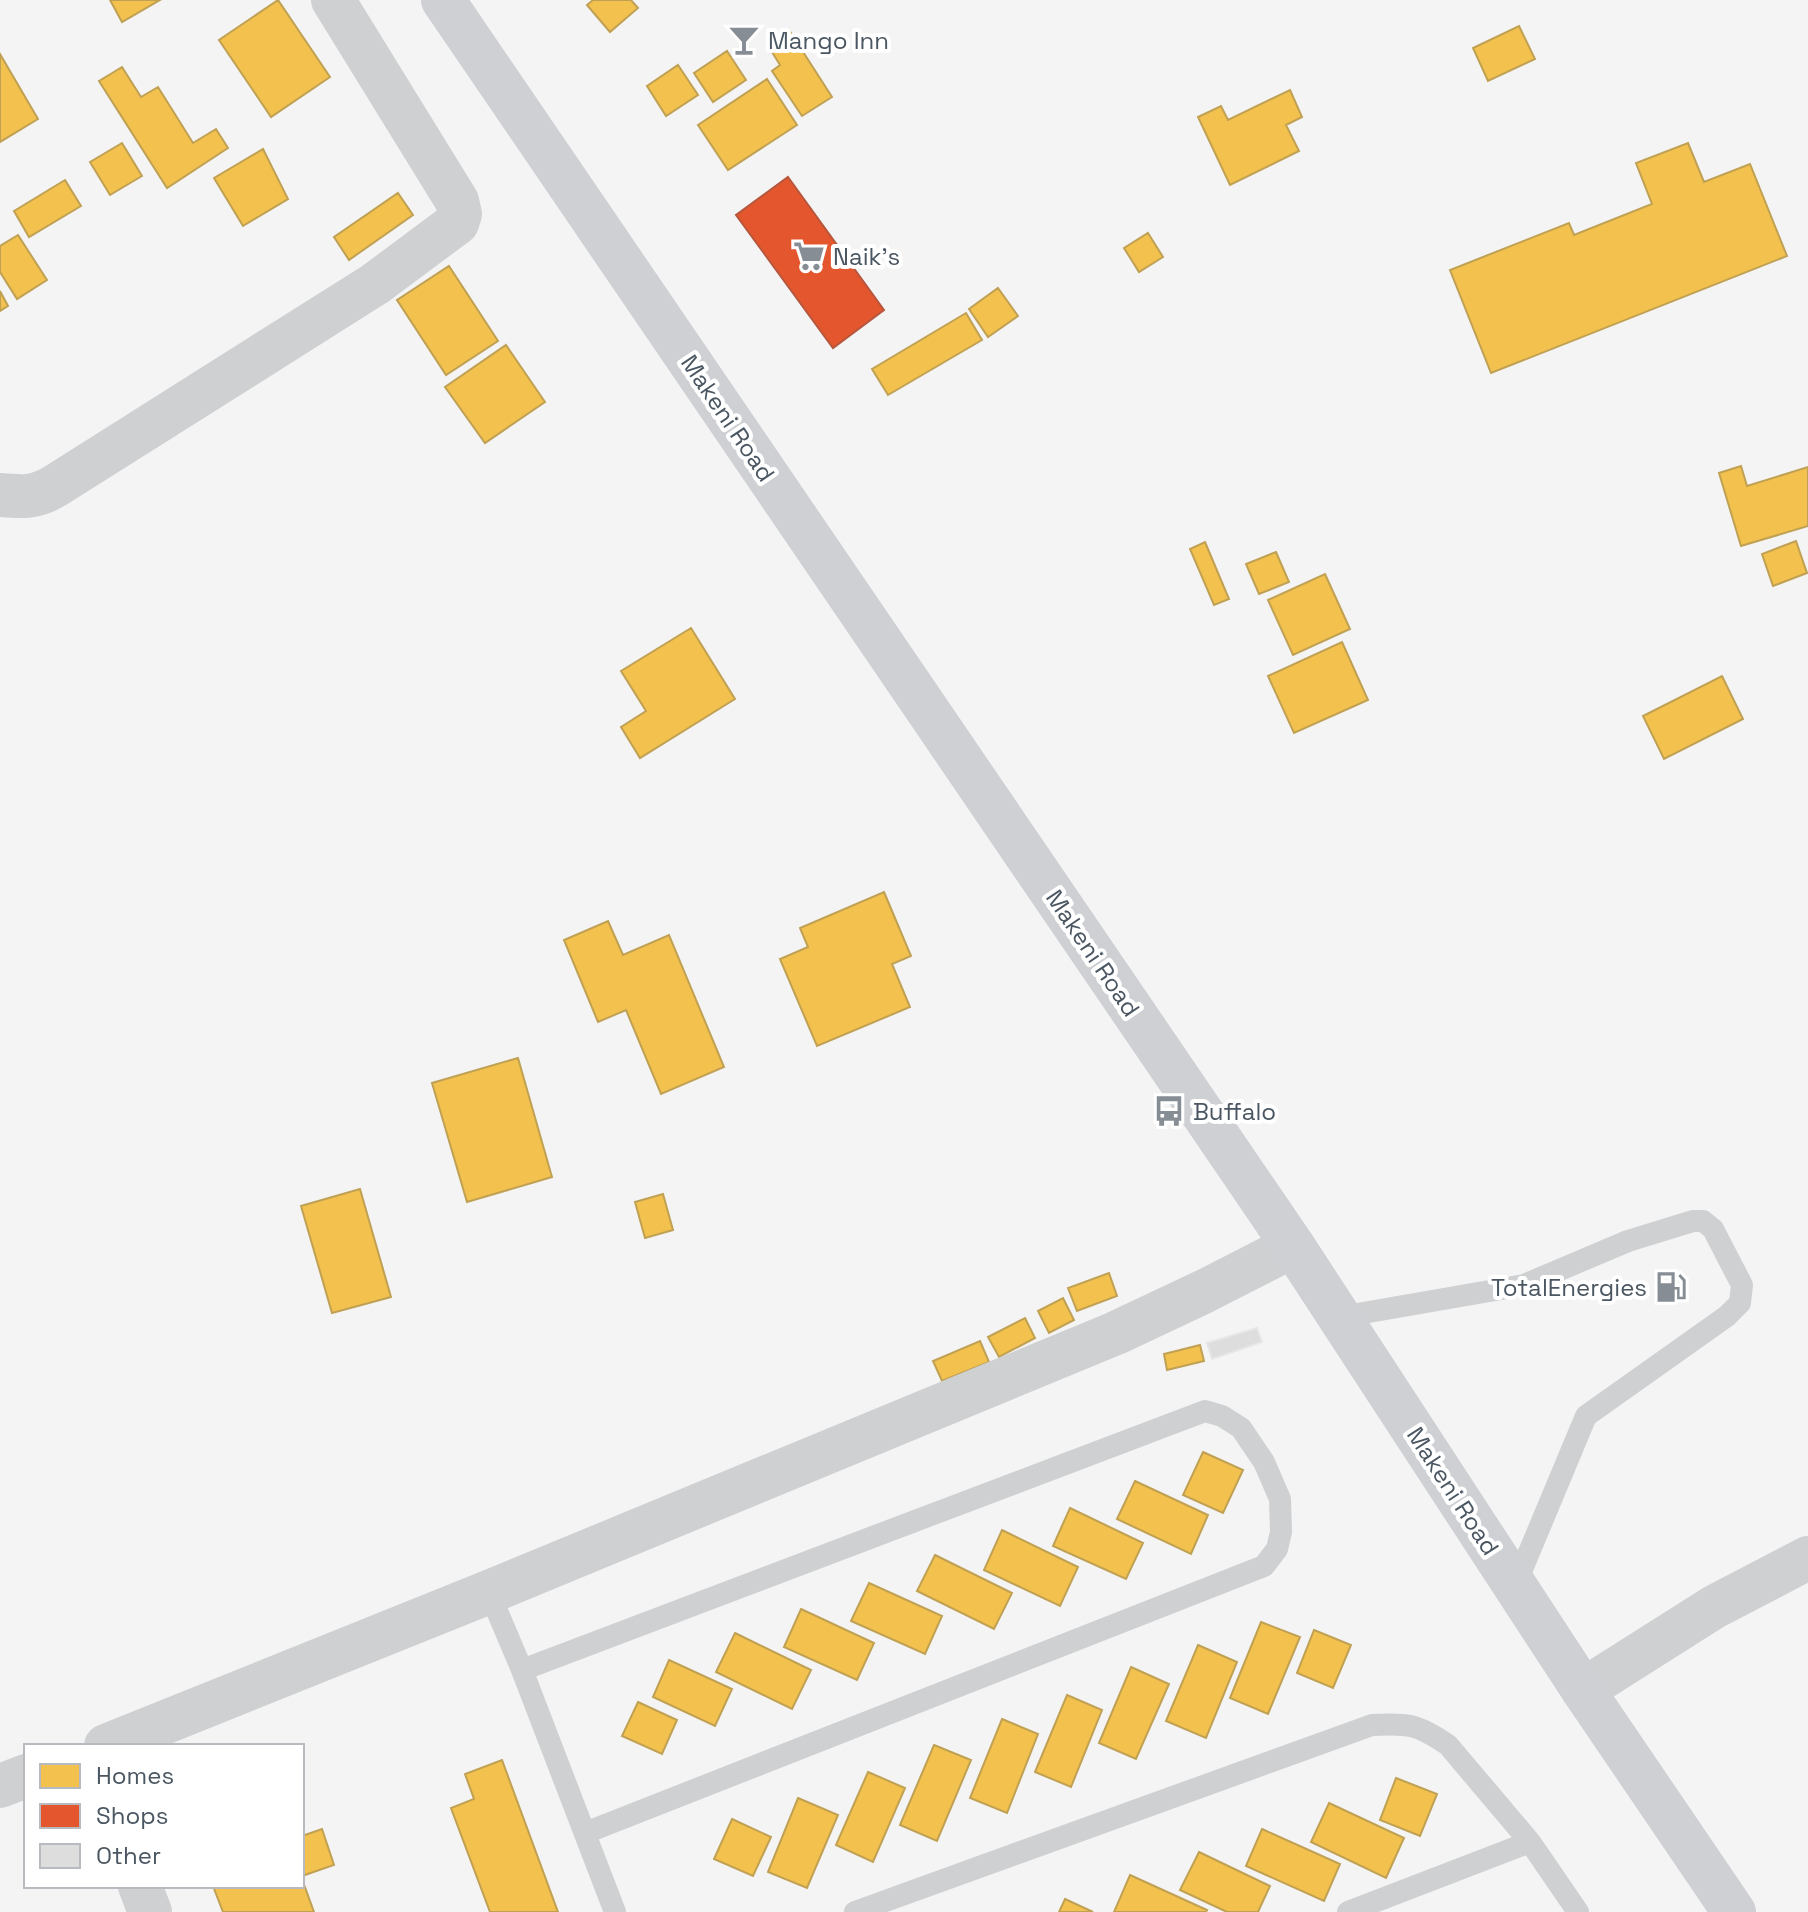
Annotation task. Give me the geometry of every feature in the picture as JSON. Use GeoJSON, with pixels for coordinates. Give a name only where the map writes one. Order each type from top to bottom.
{"type":"FeatureCollection","features":[{"type":"Feature","properties":{"kind":"main road","name":"Makeni Road"},"geometry":{"type":"LineString","coordinates":[[443,0],[1293,1246],[1583,1690],[1734,1912]]}},
{"type":"Feature","properties":{"kind":"street"},"geometry":{"type":"LineString","coordinates":[[0,495],[27,497],[42,494],[375,284],[457,223],[460,214],[457,201],[333,0]]}},
{"type":"Feature","properties":{"kind":"street"},"geometry":{"type":"LineString","coordinates":[[111,1744],[1116,1333],[1293,1246]]}},
{"type":"Feature","properties":{"kind":"street"},"geometry":{"type":"LineString","coordinates":[[1583,1690],[1714,1607],[1808,1558]]}},
{"type":"Feature","properties":{"kind":"street"},"geometry":{"type":"LineString","coordinates":[[0,1786],[24,1777]]}},
{"type":"Feature","properties":{"kind":"street"},"geometry":{"type":"LineString","coordinates":[[141,1888],[150,1912]]}},
{"type":"Feature","properties":{"kind":"lane"},"geometry":{"type":"LineString","coordinates":[[1340,1317],[1524,1285],[1628,1241],[1693,1221],[1703,1221],[1713,1229],[1742,1285],[1740,1303],[1727,1316],[1586,1416],[1515,1586]]}},
{"type":"Feature","properties":{"kind":"lane"},"geometry":{"type":"LineString","coordinates":[[522,1670],[1205,1411],[1222,1416],[1241,1428],[1264,1462],[1280,1499],[1281,1532],[1277,1549],[1264,1566],[585,1833]]}},
{"type":"Feature","properties":{"kind":"lane"},"geometry":{"type":"LineString","coordinates":[[489,1592],[615,1912]]}},
{"type":"Feature","properties":{"kind":"lane"},"geometry":{"type":"LineString","coordinates":[[855,1912],[1372,1725],[1395,1724],[1414,1725],[1448,1745],[1530,1842],[1578,1912]]}},
{"type":"Feature","properties":{"kind":"lane"},"geometry":{"type":"LineString","coordinates":[[1348,1912],[1530,1842]]}},
{"type":"Feature","properties":{"kind":"building: Homes"},"geometry":{"type":"Polygon","coordinates":[[[110,0],[160,0],[122,22],[110,0]]]}},
{"type":"Feature","properties":{"kind":"building: Homes"},"geometry":{"type":"Polygon","coordinates":[[[278,0],[330,77],[271,117],[219,40],[278,0]]]}},
{"type":"Feature","properties":{"kind":"building: Homes"},"geometry":{"type":"Polygon","coordinates":[[[593,0],[631,0],[638,8],[610,32],[587,5],[593,0]]]}},
{"type":"Feature","properties":{"kind":"building: Homes"},"geometry":{"type":"Polygon","coordinates":[[[1519,26],[1535,59],[1488,81],[1473,48],[1519,26]]]}},
{"type":"Feature","properties":{"kind":"building: Homes"},"geometry":{"type":"Polygon","coordinates":[[[789,30],[832,97],[802,116],[772,71],[780,65],[767,44],[789,30]]]}},
{"type":"Feature","properties":{"kind":"building: Homes"},"geometry":{"type":"Polygon","coordinates":[[[727,51],[746,80],[713,102],[694,73],[727,51]]]}},
{"type":"Feature","properties":{"kind":"building: Homes"},"geometry":{"type":"Polygon","coordinates":[[[0,54],[38,119],[0,142],[0,54]]]}},
{"type":"Feature","properties":{"kind":"building: Homes"},"geometry":{"type":"Polygon","coordinates":[[[678,65],[698,95],[666,116],[647,86],[678,65]]]}},
{"type":"Feature","properties":{"kind":"building: Homes"},"geometry":{"type":"Polygon","coordinates":[[[122,67],[141,97],[158,87],[193,143],[216,129],[228,148],[167,188],[99,81],[122,67]]]}},
{"type":"Feature","properties":{"kind":"building: Homes"},"geometry":{"type":"Polygon","coordinates":[[[767,79],[797,125],[728,170],[698,125],[767,79]]]}},
{"type":"Feature","properties":{"kind":"building: Homes"},"geometry":{"type":"Polygon","coordinates":[[[1290,90],[1302,117],[1286,125],[1299,151],[1230,185],[1198,117],[1221,106],[1228,120],[1290,90]]]}},
{"type":"Feature","properties":{"kind":"building: Homes"},"geometry":{"type":"Polygon","coordinates":[[[122,143],[142,176],[110,195],[90,162],[122,143]]]}},
{"type":"Feature","properties":{"kind":"building: Homes"},"geometry":{"type":"Polygon","coordinates":[[[1688,143],[1704,182],[1750,164],[1787,256],[1491,373],[1450,270],[1569,223],[1574,235],[1652,204],[1636,163],[1688,143]]]}},
{"type":"Feature","properties":{"kind":"building: Homes"},"geometry":{"type":"Polygon","coordinates":[[[263,149],[288,199],[243,226],[214,178],[263,149]]]}},
{"type":"Feature","properties":{"kind":"building: Homes"},"geometry":{"type":"Polygon","coordinates":[[[65,180],[81,206],[29,237],[14,211],[65,180]]]}},
{"type":"Feature","properties":{"kind":"building: Homes"},"geometry":{"type":"Polygon","coordinates":[[[398,193],[413,215],[349,260],[334,237],[398,193]]]}},
{"type":"Feature","properties":{"kind":"building: Homes"},"geometry":{"type":"Polygon","coordinates":[[[1148,233],[1163,257],[1139,272],[1124,248],[1148,233]]]}},
{"type":"Feature","properties":{"kind":"building: Homes"},"geometry":{"type":"Polygon","coordinates":[[[18,235],[47,280],[17,299],[0,272],[0,246],[18,235]]]}},
{"type":"Feature","properties":{"kind":"building: Homes"},"geometry":{"type":"Polygon","coordinates":[[[449,266],[498,341],[446,375],[397,300],[449,266]]]}},
{"type":"Feature","properties":{"kind":"building: Homes"},"geometry":{"type":"Polygon","coordinates":[[[998,288],[1018,316],[988,337],[969,309],[998,288]]]}},
{"type":"Feature","properties":{"kind":"building: Homes"},"geometry":{"type":"Polygon","coordinates":[[[0,291],[8,306],[0,311],[0,291]]]}},
{"type":"Feature","properties":{"kind":"building: Homes"},"geometry":{"type":"Polygon","coordinates":[[[966,313],[982,340],[888,395],[872,369],[966,313]]]}},
{"type":"Feature","properties":{"kind":"building: Homes"},"geometry":{"type":"Polygon","coordinates":[[[506,345],[545,402],[485,443],[445,387],[506,345]]]}},
{"type":"Feature","properties":{"kind":"building: Homes"},"geometry":{"type":"Polygon","coordinates":[[[1741,466],[1747,486],[1808,467],[1808,526],[1741,546],[1719,473],[1741,466]]]}},
{"type":"Feature","properties":{"kind":"building: Homes"},"geometry":{"type":"Polygon","coordinates":[[[1796,541],[1807,573],[1773,586],[1762,554],[1796,541]]]}},
{"type":"Feature","properties":{"kind":"building: Homes"},"geometry":{"type":"Polygon","coordinates":[[[1205,542],[1229,599],[1214,605],[1190,549],[1205,542]]]}},
{"type":"Feature","properties":{"kind":"building: Homes"},"geometry":{"type":"Polygon","coordinates":[[[1276,552],[1289,582],[1259,594],[1246,564],[1276,552]]]}},
{"type":"Feature","properties":{"kind":"building: Homes"},"geometry":{"type":"Polygon","coordinates":[[[1325,574],[1350,629],[1293,655],[1268,600],[1325,574]]]}},
{"type":"Feature","properties":{"kind":"building: Homes"},"geometry":{"type":"Polygon","coordinates":[[[691,628],[735,699],[640,758],[621,727],[646,711],[621,671],[691,628]]]}},
{"type":"Feature","properties":{"kind":"building: Homes"},"geometry":{"type":"Polygon","coordinates":[[[1342,642],[1368,700],[1294,733],[1268,676],[1342,642]]]}},
{"type":"Feature","properties":{"kind":"building: Homes"},"geometry":{"type":"Polygon","coordinates":[[[1722,676],[1743,719],[1664,759],[1643,716],[1722,676]]]}},
{"type":"Feature","properties":{"kind":"building: Homes"},"geometry":{"type":"Polygon","coordinates":[[[884,892],[911,956],[892,964],[910,1007],[817,1046],[780,959],[808,947],[800,928],[884,892]]]}},
{"type":"Feature","properties":{"kind":"building: Homes"},"geometry":{"type":"Polygon","coordinates":[[[608,921],[623,955],[669,935],[724,1067],[661,1094],[626,1010],[598,1022],[564,940],[608,921]]]}},
{"type":"Feature","properties":{"kind":"building: Homes"},"geometry":{"type":"Polygon","coordinates":[[[518,1058],[552,1177],[467,1202],[432,1083],[518,1058]]]}},
{"type":"Feature","properties":{"kind":"building: Homes"},"geometry":{"type":"Polygon","coordinates":[[[360,1189],[391,1297],[332,1313],[301,1206],[360,1189]]]}},
{"type":"Feature","properties":{"kind":"building: Homes"},"geometry":{"type":"Polygon","coordinates":[[[663,1194],[673,1230],[645,1238],[635,1202],[663,1194]]]}},
{"type":"Feature","properties":{"kind":"building: Homes"},"geometry":{"type":"Polygon","coordinates":[[[1109,1273],[1117,1296],[1077,1311],[1068,1288],[1109,1273]]]}},
{"type":"Feature","properties":{"kind":"building: Homes"},"geometry":{"type":"Polygon","coordinates":[[[1063,1298],[1074,1320],[1049,1333],[1038,1311],[1063,1298]]]}},
{"type":"Feature","properties":{"kind":"building: Homes"},"geometry":{"type":"Polygon","coordinates":[[[1025,1318],[1035,1338],[999,1357],[988,1337],[1025,1318]]]}},
{"type":"Feature","properties":{"kind":"building: Homes"},"geometry":{"type":"Polygon","coordinates":[[[980,1341],[989,1362],[942,1381],[933,1361],[980,1341]]]}},
{"type":"Feature","properties":{"kind":"building: Homes"},"geometry":{"type":"Polygon","coordinates":[[[1200,1345],[1204,1361],[1167,1370],[1164,1354],[1200,1345]]]}},
{"type":"Feature","properties":{"kind":"building: Homes"},"geometry":{"type":"Polygon","coordinates":[[[1203,1452],[1243,1470],[1223,1513],[1183,1495],[1203,1452]]]}},
{"type":"Feature","properties":{"kind":"building: Homes"},"geometry":{"type":"Polygon","coordinates":[[[1135,1481],[1208,1515],[1191,1554],[1117,1519],[1135,1481]]]}},
{"type":"Feature","properties":{"kind":"building: Homes"},"geometry":{"type":"Polygon","coordinates":[[[1070,1508],[1143,1543],[1126,1579],[1053,1546],[1070,1508]]]}},
{"type":"Feature","properties":{"kind":"building: Homes"},"geometry":{"type":"Polygon","coordinates":[[[1002,1530],[1078,1567],[1060,1606],[984,1570],[1002,1530]]]}},
{"type":"Feature","properties":{"kind":"building: Homes"},"geometry":{"type":"Polygon","coordinates":[[[935,1555],[1012,1593],[994,1629],[917,1591],[935,1555]]]}},
{"type":"Feature","properties":{"kind":"building: Homes"},"geometry":{"type":"Polygon","coordinates":[[[869,1583],[942,1616],[925,1654],[851,1621],[869,1583]]]}},
{"type":"Feature","properties":{"kind":"building: Homes"},"geometry":{"type":"Polygon","coordinates":[[[801,1609],[874,1643],[857,1680],[784,1647],[801,1609]]]}},
{"type":"Feature","properties":{"kind":"building: Homes"},"geometry":{"type":"Polygon","coordinates":[[[1261,1622],[1300,1637],[1268,1714],[1230,1698],[1261,1622]]]}},
{"type":"Feature","properties":{"kind":"building: Homes"},"geometry":{"type":"Polygon","coordinates":[[[1314,1630],[1351,1645],[1333,1688],[1297,1673],[1314,1630]]]}},
{"type":"Feature","properties":{"kind":"building: Homes"},"geometry":{"type":"Polygon","coordinates":[[[735,1633],[811,1670],[792,1709],[716,1672],[735,1633]]]}},
{"type":"Feature","properties":{"kind":"building: Homes"},"geometry":{"type":"Polygon","coordinates":[[[1198,1645],[1237,1662],[1206,1738],[1166,1721],[1198,1645]]]}},
{"type":"Feature","properties":{"kind":"building: Homes"},"geometry":{"type":"Polygon","coordinates":[[[669,1660],[732,1689],[715,1726],[653,1697],[669,1660]]]}},
{"type":"Feature","properties":{"kind":"building: Homes"},"geometry":{"type":"Polygon","coordinates":[[[1131,1667],[1169,1684],[1136,1759],[1099,1743],[1131,1667]]]}},
{"type":"Feature","properties":{"kind":"building: Homes"},"geometry":{"type":"Polygon","coordinates":[[[1067,1695],[1102,1710],[1071,1787],[1035,1772],[1067,1695]]]}},
{"type":"Feature","properties":{"kind":"building: Homes"},"geometry":{"type":"Polygon","coordinates":[[[638,1702],[677,1720],[662,1754],[622,1736],[638,1702]]]}},
{"type":"Feature","properties":{"kind":"building: Homes"},"geometry":{"type":"Polygon","coordinates":[[[1002,1719],[1038,1734],[1007,1813],[970,1798],[1002,1719]]]}},
{"type":"Feature","properties":{"kind":"building: Homes"},"geometry":{"type":"Polygon","coordinates":[[[934,1745],[971,1760],[937,1841],[900,1825],[934,1745]]]}},
{"type":"Feature","properties":{"kind":"building: Homes"},"geometry":{"type":"Polygon","coordinates":[[[502,1760],[558,1912],[490,1912],[451,1808],[474,1799],[465,1774],[502,1760]]]}},
{"type":"Feature","properties":{"kind":"building: Homes"},"geometry":{"type":"Polygon","coordinates":[[[868,1772],[905,1788],[873,1862],[836,1845],[868,1772]]]}},
{"type":"Feature","properties":{"kind":"building: Homes"},"geometry":{"type":"Polygon","coordinates":[[[1396,1778],[1437,1794],[1420,1836],[1380,1820],[1396,1778]]]}},
{"type":"Feature","properties":{"kind":"building: Homes"},"geometry":{"type":"Polygon","coordinates":[[[798,1798],[838,1815],[807,1888],[768,1872],[798,1798]]]}},
{"type":"Feature","properties":{"kind":"building: Homes"},"geometry":{"type":"Polygon","coordinates":[[[1329,1803],[1404,1838],[1386,1878],[1311,1842],[1329,1803]]]}},
{"type":"Feature","properties":{"kind":"building: Homes"},"geometry":{"type":"Polygon","coordinates":[[[732,1819],[771,1837],[753,1876],[714,1859],[732,1819]]]}},
{"type":"Feature","properties":{"kind":"building: Homes"},"geometry":{"type":"Polygon","coordinates":[[[322,1829],[334,1865],[304,1875],[304,1835],[322,1829]]]}},
{"type":"Feature","properties":{"kind":"building: Homes"},"geometry":{"type":"Polygon","coordinates":[[[1262,1829],[1340,1864],[1324,1901],[1246,1866],[1262,1829]]]}},
{"type":"Feature","properties":{"kind":"building: Homes"},"geometry":{"type":"Polygon","coordinates":[[[1199,1852],[1270,1886],[1258,1912],[1227,1912],[1180,1890],[1199,1852]]]}},
{"type":"Feature","properties":{"kind":"building: Homes"},"geometry":{"type":"Polygon","coordinates":[[[1130,1875],[1207,1910],[1114,1912],[1130,1875]]]}},
{"type":"Feature","properties":{"kind":"building: Homes"},"geometry":{"type":"Polygon","coordinates":[[[304,1884],[314,1912],[223,1912],[214,1888],[304,1888],[304,1884]]]}},
{"type":"Feature","properties":{"kind":"building: Homes"},"geometry":{"type":"Polygon","coordinates":[[[1065,1899],[1093,1912],[1059,1912],[1065,1899]]]}},
{"type":"Feature","properties":{"kind":"building: Shops"},"geometry":{"type":"Polygon","coordinates":[[[788,177],[884,310],[833,348],[736,215],[788,177]]]}},
{"type":"Feature","properties":{"kind":"building: Other"},"geometry":{"type":"Polygon","coordinates":[[[1257,1328],[1262,1342],[1212,1359],[1207,1343],[1257,1328]]]}},
{"type":"Feature","properties":{"kind":"place","name":"Mango Inn"},"geometry":{"type":"Point","coordinates":[744,40]}},
{"type":"Feature","properties":{"kind":"place","name":"Naik's"},"geometry":{"type":"Point","coordinates":[809,256]}},
{"type":"Feature","properties":{"kind":"place","name":"Buffalo"},"geometry":{"type":"Point","coordinates":[1169,1111]}},
{"type":"Feature","properties":{"kind":"place","name":"TotalEnergies"},"geometry":{"type":"Point","coordinates":[1671,1287]}}]}
